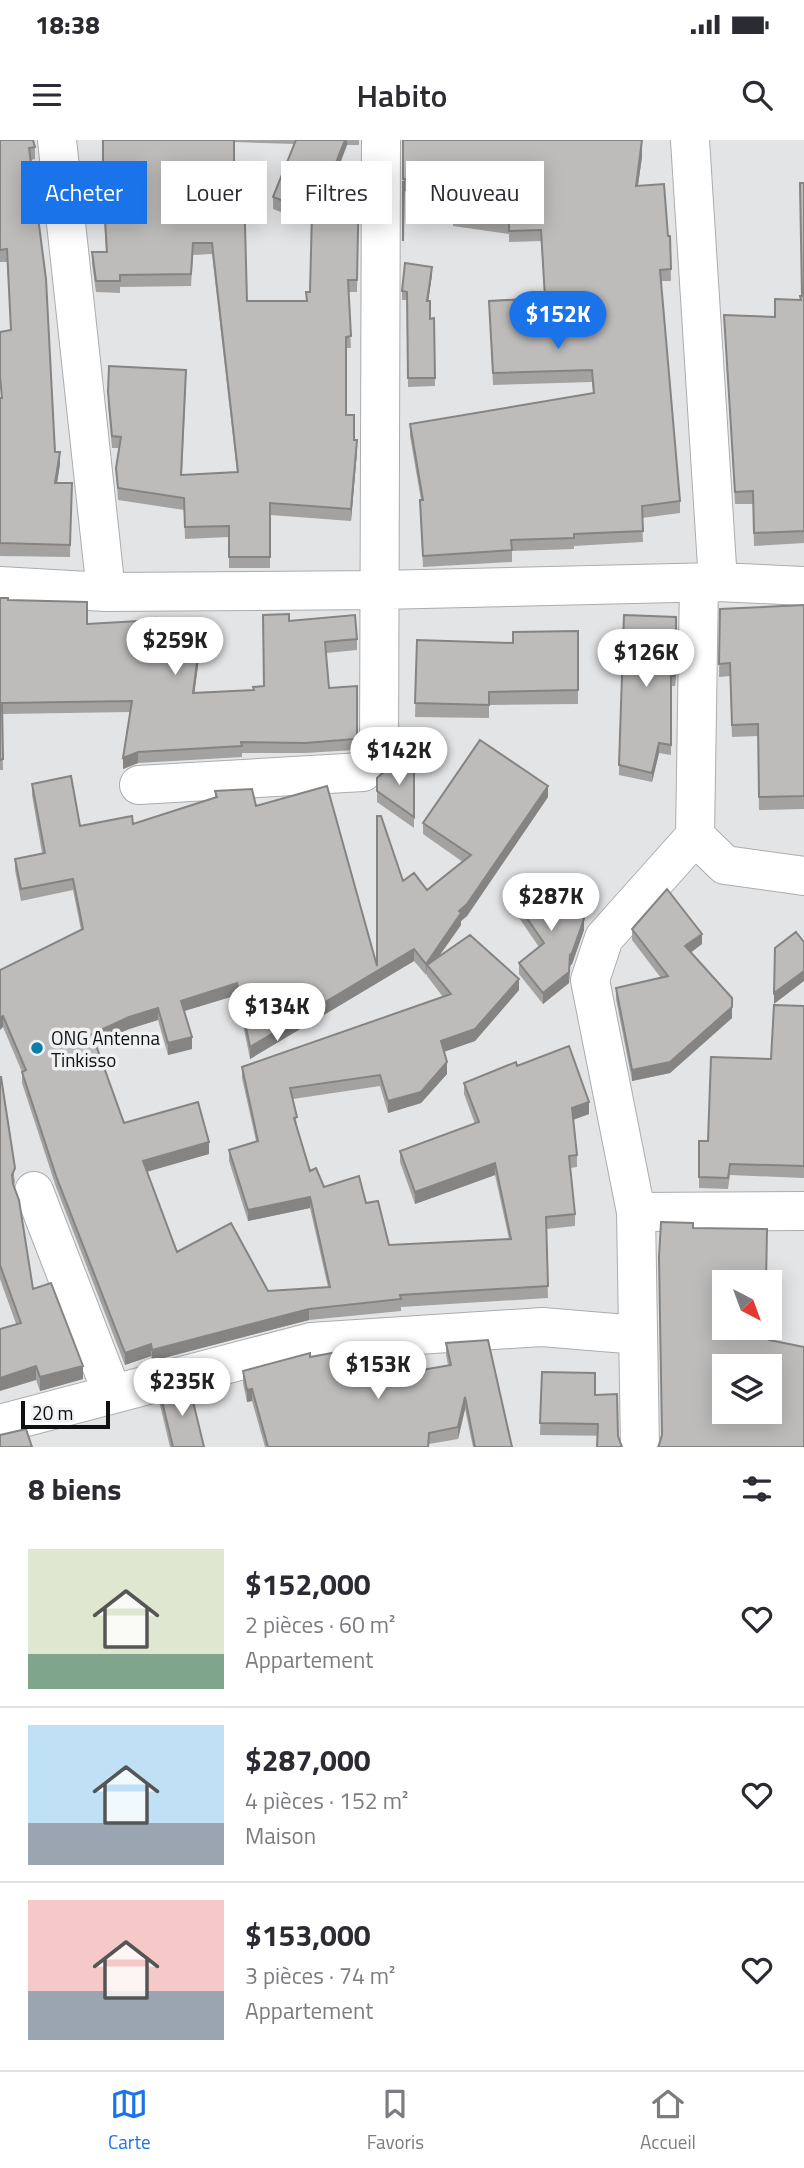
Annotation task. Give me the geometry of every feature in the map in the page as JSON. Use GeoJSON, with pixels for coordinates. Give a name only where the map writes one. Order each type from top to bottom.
{"type":"FeatureCollection","features":[{"type":"Feature","properties":{"kind":"street"},"geometry":{"type":"LineString","coordinates":[[57,140],[106,592]]}},
{"type":"Feature","properties":{"kind":"street"},"geometry":{"type":"LineString","coordinates":[[139,785],[363,772],[379,758],[381,140]]}},
{"type":"Feature","properties":{"kind":"street"},"geometry":{"type":"LineString","coordinates":[[640,1447],[636,1212],[590,980],[604,939],[695,836],[709,583],[690,140]]}},
{"type":"Feature","properties":{"kind":"street"},"geometry":{"type":"LineString","coordinates":[[0,586],[106,592],[709,583],[804,586]]}},
{"type":"Feature","properties":{"kind":"street"},"geometry":{"type":"LineString","coordinates":[[695,836],[725,864],[804,876]]}},
{"type":"Feature","properties":{"kind":"street"},"geometry":{"type":"LineString","coordinates":[[34,1191],[112,1393]]}},
{"type":"Feature","properties":{"kind":"street"},"geometry":{"type":"LineString","coordinates":[[636,1212],[804,1211]]}},
{"type":"Feature","properties":{"kind":"street"},"geometry":{"type":"LineString","coordinates":[[0,1424],[310,1342],[542,1327],[638,1335]]}},
{"type":"Feature","properties":{"kind":"building"},"geometry":{"type":"Polygon","coordinates":[[[0,140],[33,140],[35,147],[29,148],[31,161],[21,161],[21,224],[39,224],[46,279],[55,452],[60,452],[55,483],[72,483],[70,545],[0,543],[0,332],[11,330],[7,249],[0,250],[0,140]]]}},
{"type":"Feature","properties":{"kind":"building"},"geometry":{"type":"Polygon","coordinates":[[[103,140],[234,140],[234,161],[161,161],[161,224],[245,224],[247,301],[307,301],[306,292],[310,292],[312,224],[358,224],[357,280],[348,280],[351,336],[346,337],[346,415],[354,415],[354,440],[357,440],[351,509],[270,503],[270,557],[229,557],[229,526],[185,527],[184,498],[118,488],[116,468],[121,437],[112,436],[108,392],[109,366],[186,370],[181,475],[238,472],[212,243],[193,243],[191,274],[120,275],[120,281],[96,281],[92,252],[107,252],[105,224],[147,224],[147,161],[103,161],[103,140]]]}},
{"type":"Feature","properties":{"kind":"building"},"geometry":{"type":"Polygon","coordinates":[[[296,140],[345,140],[337,161],[288,161],[296,140]]]}},
{"type":"Feature","properties":{"kind":"building"},"geometry":{"type":"Polygon","coordinates":[[[403,140],[642,140],[636,186],[664,184],[670,236],[671,269],[660,270],[680,501],[642,506],[643,531],[574,534],[574,538],[511,540],[512,550],[423,556],[420,500],[423,500],[410,424],[594,393],[592,370],[493,373],[489,301],[545,298],[541,230],[509,231],[509,224],[544,224],[544,161],[406,161],[406,179],[403,179],[403,140]]]}},
{"type":"Feature","properties":{"kind":"building"},"geometry":{"type":"Polygon","coordinates":[[[281,177],[281,200],[273,197],[281,177]]]}},
{"type":"Feature","properties":{"kind":"building"},"geometry":{"type":"Polygon","coordinates":[[[800,183],[804,183],[804,531],[754,533],[753,491],[735,492],[724,315],[775,317],[775,299],[801,300],[800,183]]]}},
{"type":"Feature","properties":{"kind":"building"},"geometry":{"type":"Polygon","coordinates":[[[405,263],[432,267],[427,301],[430,301],[430,319],[434,318],[435,378],[408,378],[407,292],[402,291],[405,263]]]}},
{"type":"Feature","properties":{"kind":"building"},"geometry":{"type":"Polygon","coordinates":[[[0,598],[87,602],[87,624],[157,618],[202,624],[193,693],[254,690],[253,687],[264,686],[263,615],[289,614],[289,621],[355,615],[357,639],[325,642],[329,688],[357,686],[357,737],[305,743],[241,742],[242,746],[138,752],[123,758],[132,701],[2,703],[3,759],[0,760],[0,598]]]}},
{"type":"Feature","properties":{"kind":"building"},"geometry":{"type":"Polygon","coordinates":[[[804,605],[804,796],[759,797],[758,724],[732,725],[730,663],[719,664],[720,609],[804,605]]]}},
{"type":"Feature","properties":{"kind":"building"},"geometry":{"type":"Polygon","coordinates":[[[624,615],[676,617],[676,669],[675,676],[671,676],[671,745],[659,743],[652,773],[619,765],[624,615]]]}},
{"type":"Feature","properties":{"kind":"building"},"geometry":{"type":"Polygon","coordinates":[[[578,631],[578,690],[489,692],[489,705],[415,703],[417,640],[513,643],[513,632],[578,631]]]}},
{"type":"Feature","properties":{"kind":"building"},"geometry":{"type":"Polygon","coordinates":[[[480,740],[548,786],[467,904],[459,911],[461,913],[426,964],[414,949],[250,1047],[237,983],[181,1001],[192,1037],[168,1043],[158,1008],[129,1017],[92,1034],[124,1123],[198,1102],[209,1142],[143,1161],[177,1252],[231,1223],[268,1291],[330,1287],[310,1197],[248,1210],[229,1150],[258,1141],[242,1067],[451,994],[427,965],[470,935],[519,979],[475,1029],[441,1041],[447,1062],[421,1092],[388,1101],[380,1075],[290,1088],[297,1117],[294,1118],[310,1171],[316,1168],[324,1187],[359,1176],[366,1203],[378,1201],[389,1245],[511,1239],[495,1163],[415,1192],[400,1151],[479,1122],[464,1083],[516,1062],[517,1066],[569,1046],[589,1102],[572,1108],[577,1155],[569,1156],[575,1214],[546,1217],[548,1286],[400,1295],[401,1299],[309,1309],[152,1350],[151,1344],[125,1353],[56,1176],[22,1072],[26,1070],[3,1016],[0,1018],[0,970],[83,929],[73,879],[21,889],[15,859],[45,853],[32,784],[71,776],[80,826],[132,816],[133,824],[217,797],[215,791],[252,789],[256,806],[327,786],[377,966],[377,816],[381,816],[403,881],[414,873],[427,890],[471,855],[423,823],[480,740]]]}},
{"type":"Feature","properties":{"kind":"building"},"geometry":{"type":"Polygon","coordinates":[[[414,762],[414,817],[377,791],[377,778],[386,770],[414,762]]]}},
{"type":"Feature","properties":{"kind":"building"},"geometry":{"type":"Polygon","coordinates":[[[556,877],[584,919],[570,955],[569,972],[543,993],[519,963],[544,943],[517,904],[556,877]]]}},
{"type":"Feature","properties":{"kind":"building"},"geometry":{"type":"Polygon","coordinates":[[[667,889],[702,934],[685,946],[732,998],[732,1007],[670,1062],[632,1070],[616,988],[668,976],[632,929],[667,889]]]}},
{"type":"Feature","properties":{"kind":"building"},"geometry":{"type":"Polygon","coordinates":[[[796,932],[804,942],[804,971],[774,993],[775,948],[796,932]]]}},
{"type":"Feature","properties":{"kind":"building"},"geometry":{"type":"Polygon","coordinates":[[[774,1005],[804,1006],[804,1166],[730,1164],[728,1178],[699,1177],[699,1141],[708,1141],[711,1057],[771,1059],[774,1005]]]}},
{"type":"Feature","properties":{"kind":"building"},"geometry":{"type":"Polygon","coordinates":[[[0,1077],[15,1168],[12,1175],[13,1184],[19,1200],[33,1289],[51,1283],[83,1366],[40,1377],[36,1366],[0,1378],[0,1329],[21,1323],[0,1265],[0,1077]]]}},
{"type":"Feature","properties":{"kind":"building"},"geometry":{"type":"Polygon","coordinates":[[[661,1222],[693,1223],[693,1228],[767,1229],[766,1270],[712,1270],[712,1340],[769,1340],[804,1347],[804,1447],[658,1447],[662,1435],[659,1257],[661,1222]]]}},
{"type":"Feature","properties":{"kind":"building"},"geometry":{"type":"Polygon","coordinates":[[[488,1340],[512,1447],[475,1447],[465,1397],[458,1427],[429,1433],[428,1447],[268,1447],[252,1389],[247,1390],[243,1371],[310,1353],[310,1357],[349,1350],[353,1367],[360,1365],[363,1380],[451,1365],[446,1343],[488,1340]]]}},
{"type":"Feature","properties":{"kind":"building"},"geometry":{"type":"Polygon","coordinates":[[[542,1372],[595,1373],[595,1395],[617,1394],[618,1436],[622,1447],[597,1447],[598,1424],[540,1423],[542,1372]]]}},
{"type":"Feature","properties":{"kind":"building"},"geometry":{"type":"Polygon","coordinates":[[[189,1385],[204,1447],[173,1447],[160,1393],[189,1385]]]}},
{"type":"Feature","properties":{"kind":"building"},"geometry":{"type":"Polygon","coordinates":[[[26,1429],[32,1447],[0,1447],[0,1435],[26,1429]]]}},
{"type":"Feature","properties":{"kind":"place","name":"ONG Antenna Tinkisso"},"geometry":{"type":"Point","coordinates":[37,1048]}}]}
